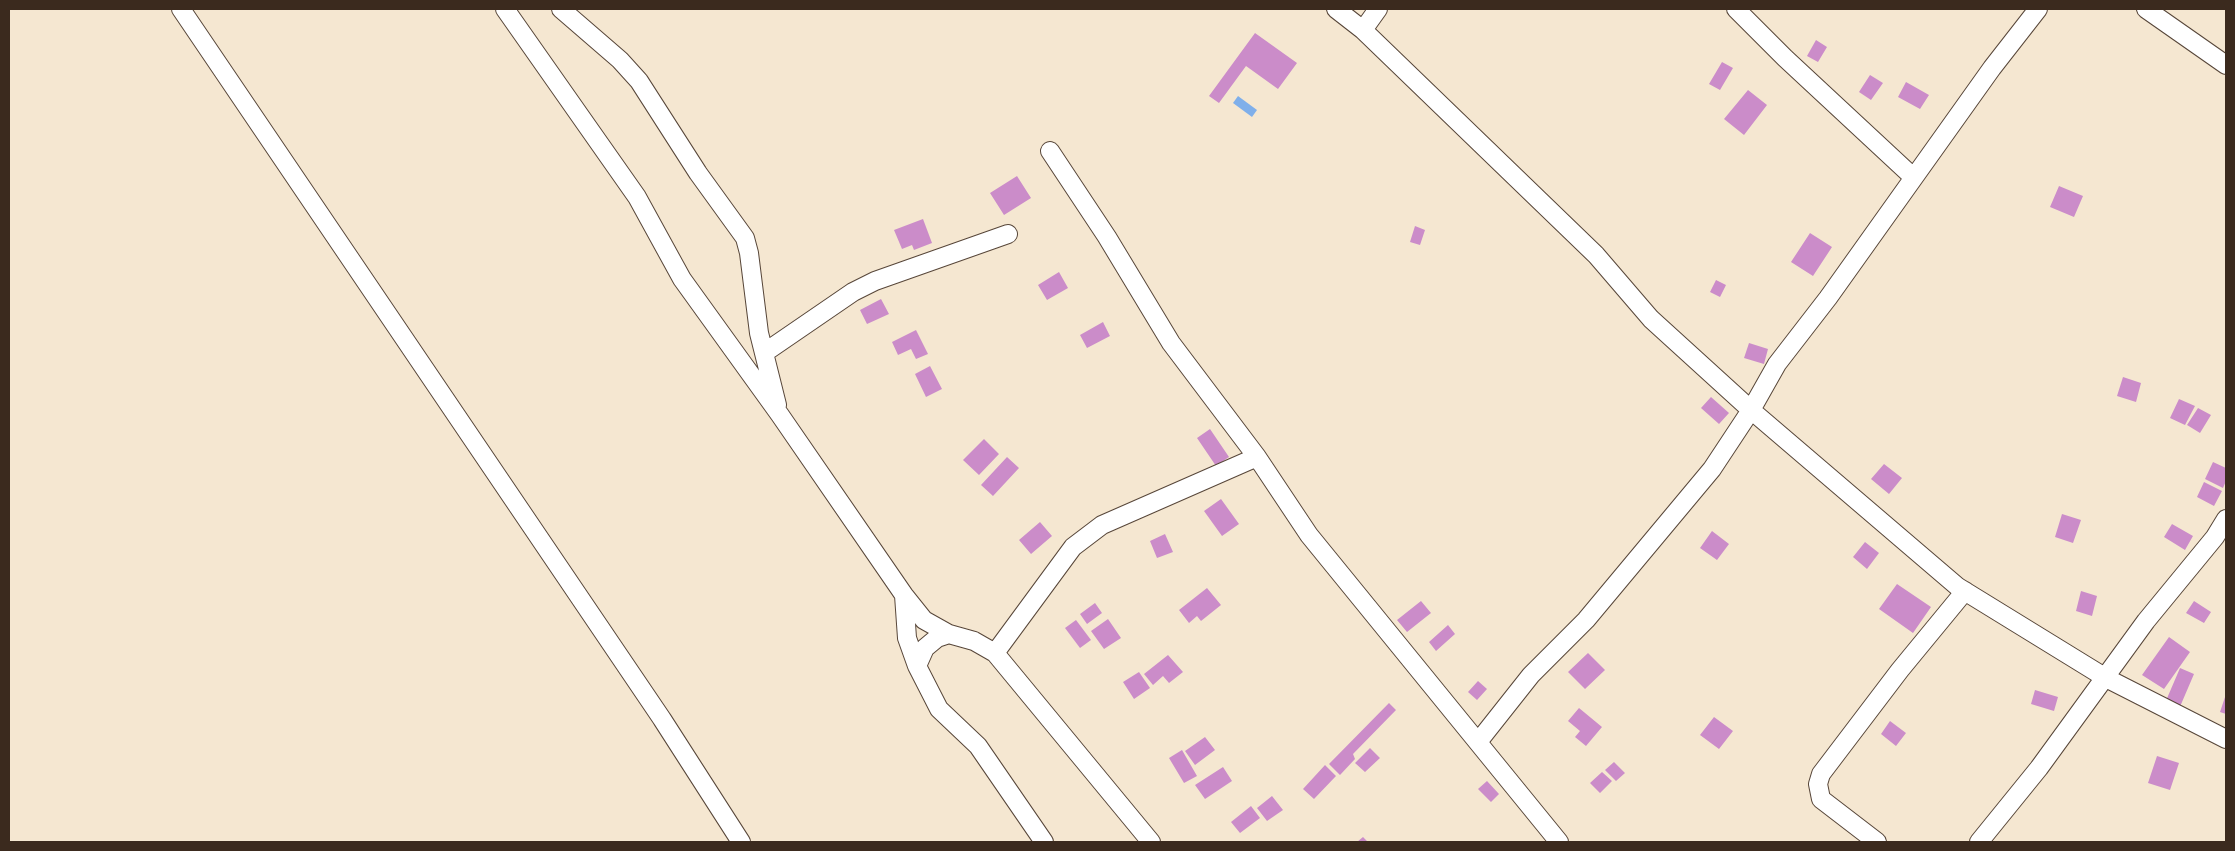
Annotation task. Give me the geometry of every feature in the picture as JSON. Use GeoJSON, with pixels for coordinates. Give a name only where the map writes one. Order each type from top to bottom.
{"type":"FeatureCollection","features":[{"type":"Feature","properties":{"kind":"street"},"geometry":{"type":"LineString","coordinates":[[181,9],[662,719],[741,842]]}},
{"type":"Feature","properties":{"kind":"street"},"geometry":{"type":"LineString","coordinates":[[505,9],[638,197],[682,279],[904,595],[924,620],[949,634],[974,641],[995,653],[1150,842]]}},
{"type":"Feature","properties":{"kind":"street"},"geometry":{"type":"LineString","coordinates":[[561,9],[620,60],[639,81],[698,173],[745,238],[749,253],[759,333],[780,416]]}},
{"type":"Feature","properties":{"kind":"street"},"geometry":{"type":"LineString","coordinates":[[1336,9],[1363,30],[1596,255],[1651,319],[1751,410],[1966,591],[2106,678],[2226,739]]}},
{"type":"Feature","properties":{"kind":"street"},"geometry":{"type":"LineString","coordinates":[[1363,30],[1378,9]]}},
{"type":"Feature","properties":{"kind":"street"},"geometry":{"type":"LineString","coordinates":[[1736,9],[1785,58],[1914,177]]}},
{"type":"Feature","properties":{"kind":"street"},"geometry":{"type":"LineString","coordinates":[[1478,742],[1531,676],[1586,620],[1706,477],[1751,410],[1777,364],[1828,298],[1992,68],[2038,9]]}},
{"type":"Feature","properties":{"kind":"street"},"geometry":{"type":"LineString","coordinates":[[2146,9],[2226,65]]}},
{"type":"Feature","properties":{"kind":"street"},"geometry":{"type":"LineString","coordinates":[[1050,151],[1107,237],[1170,343],[1257,457],[1309,534],[1559,842]]}},
{"type":"Feature","properties":{"kind":"street"},"geometry":{"type":"LineString","coordinates":[[764,353],[853,292],[875,281],[1008,234]]}},
{"type":"Feature","properties":{"kind":"street"},"geometry":{"type":"LineString","coordinates":[[995,653],[1073,547],[1102,525],[1257,457]]}},
{"type":"Feature","properties":{"kind":"street"},"geometry":{"type":"LineString","coordinates":[[1979,842],[2039,768],[2106,678],[2146,620],[2215,537],[2226,519]]}},
{"type":"Feature","properties":{"kind":"street"},"geometry":{"type":"LineString","coordinates":[[1877,842],[1821,799],[1818,784],[1821,774],[1900,670],[1966,591]]}},
{"type":"Feature","properties":{"kind":"street"},"geometry":{"type":"LineString","coordinates":[[904,595],[907,638],[917,666],[938,708],[978,746],[1044,842]]}},
{"type":"Feature","properties":{"kind":"street"},"geometry":{"type":"LineString","coordinates":[[917,666],[925,648],[937,638],[949,634]]}},
{"type":"Feature","properties":{"kind":"water"},"geometry":{"type":"Polygon","coordinates":[[[1238,96],[1257,110],[1252,117],[1233,103],[1238,96]]]}},
{"type":"Feature","properties":{"kind":"building"},"geometry":{"type":"Polygon","coordinates":[[[1255,33],[1297,63],[1278,89],[1246,66],[1219,103],[1209,96],[1255,33]]]}},
{"type":"Feature","properties":{"kind":"building"},"geometry":{"type":"Polygon","coordinates":[[[1816,40],[1827,47],[1818,62],[1807,56],[1816,40]]]}},
{"type":"Feature","properties":{"kind":"building"},"geometry":{"type":"Polygon","coordinates":[[[1722,62],[1733,68],[1720,90],[1709,84],[1722,62]]]}},
{"type":"Feature","properties":{"kind":"building"},"geometry":{"type":"Polygon","coordinates":[[[1870,75],[1883,83],[1871,100],[1859,92],[1870,75]]]}},
{"type":"Feature","properties":{"kind":"building"},"geometry":{"type":"Polygon","coordinates":[[[1906,82],[1929,95],[1920,109],[1898,97],[1906,82]]]}},
{"type":"Feature","properties":{"kind":"building"},"geometry":{"type":"Polygon","coordinates":[[[1748,90],[1767,105],[1744,135],[1724,119],[1748,90]]]}},
{"type":"Feature","properties":{"kind":"building"},"geometry":{"type":"Polygon","coordinates":[[[1017,176],[1031,198],[1004,215],[990,193],[1017,176]]]}},
{"type":"Feature","properties":{"kind":"building"},"geometry":{"type":"Polygon","coordinates":[[[2059,186],[2083,196],[2074,217],[2050,207],[2059,186]]]}},
{"type":"Feature","properties":{"kind":"building"},"geometry":{"type":"Polygon","coordinates":[[[923,219],[932,243],[914,250],[912,245],[902,249],[894,230],[923,219]]]}},
{"type":"Feature","properties":{"kind":"building"},"geometry":{"type":"Polygon","coordinates":[[[1415,226],[1425,230],[1420,245],[1410,242],[1415,226]]]}},
{"type":"Feature","properties":{"kind":"building"},"geometry":{"type":"Polygon","coordinates":[[[1810,233],[1832,247],[1813,276],[1791,262],[1810,233]]]}},
{"type":"Feature","properties":{"kind":"building"},"geometry":{"type":"Polygon","coordinates":[[[1059,272],[1068,288],[1047,300],[1038,285],[1059,272]]]}},
{"type":"Feature","properties":{"kind":"building"},"geometry":{"type":"Polygon","coordinates":[[[1716,280],[1726,285],[1720,297],[1710,292],[1716,280]]]}},
{"type":"Feature","properties":{"kind":"building"},"geometry":{"type":"Polygon","coordinates":[[[881,299],[889,314],[867,324],[860,310],[881,299]]]}},
{"type":"Feature","properties":{"kind":"building"},"geometry":{"type":"Polygon","coordinates":[[[1103,322],[1110,336],[1087,348],[1080,335],[1103,322]]]}},
{"type":"Feature","properties":{"kind":"building"},"geometry":{"type":"Polygon","coordinates":[[[916,330],[928,354],[916,359],[911,349],[898,355],[892,342],[916,330]]]}},
{"type":"Feature","properties":{"kind":"building"},"geometry":{"type":"Polygon","coordinates":[[[1749,343],[1768,349],[1764,364],[1744,358],[1749,343]]]}},
{"type":"Feature","properties":{"kind":"building"},"geometry":{"type":"Polygon","coordinates":[[[930,366],[942,389],[926,397],[915,374],[930,366]]]}},
{"type":"Feature","properties":{"kind":"building"},"geometry":{"type":"Polygon","coordinates":[[[2123,377],[2141,383],[2136,402],[2117,396],[2123,377]]]}},
{"type":"Feature","properties":{"kind":"building"},"geometry":{"type":"Polygon","coordinates":[[[1711,397],[1729,413],[1719,424],[1701,408],[1711,397]]]}},
{"type":"Feature","properties":{"kind":"building"},"geometry":{"type":"Polygon","coordinates":[[[2179,399],[2195,406],[2185,425],[2170,418],[2179,399]]]}},
{"type":"Feature","properties":{"kind":"building"},"geometry":{"type":"Polygon","coordinates":[[[2198,408],[2211,415],[2200,433],[2187,425],[2198,408]]]}},
{"type":"Feature","properties":{"kind":"building"},"geometry":{"type":"Polygon","coordinates":[[[1210,429],[1229,457],[1216,466],[1197,438],[1210,429]]]}},
{"type":"Feature","properties":{"kind":"building"},"geometry":{"type":"Polygon","coordinates":[[[984,439],[999,454],[979,475],[963,460],[984,439]]]}},
{"type":"Feature","properties":{"kind":"building"},"geometry":{"type":"Polygon","coordinates":[[[1007,457],[1019,468],[993,496],[981,485],[1007,457]]]}},
{"type":"Feature","properties":{"kind":"building"},"geometry":{"type":"Polygon","coordinates":[[[2213,462],[2226,468],[2226,481],[2223,488],[2205,479],[2213,462]]]}},
{"type":"Feature","properties":{"kind":"building"},"geometry":{"type":"Polygon","coordinates":[[[1884,464],[1902,478],[1889,494],[1871,479],[1884,464]]]}},
{"type":"Feature","properties":{"kind":"building"},"geometry":{"type":"Polygon","coordinates":[[[2204,482],[2222,491],[2214,506],[2197,497],[2204,482]]]}},
{"type":"Feature","properties":{"kind":"building"},"geometry":{"type":"Polygon","coordinates":[[[1221,499],[1239,524],[1222,536],[1204,511],[1221,499]]]}},
{"type":"Feature","properties":{"kind":"building"},"geometry":{"type":"Polygon","coordinates":[[[2062,514],[2081,520],[2073,543],[2055,537],[2062,514]]]}},
{"type":"Feature","properties":{"kind":"building"},"geometry":{"type":"Polygon","coordinates":[[[1040,522],[1052,536],[1031,554],[1019,540],[1040,522]]]}},
{"type":"Feature","properties":{"kind":"building"},"geometry":{"type":"Polygon","coordinates":[[[2172,524],[2193,536],[2185,550],[2164,537],[2172,524]]]}},
{"type":"Feature","properties":{"kind":"building"},"geometry":{"type":"Polygon","coordinates":[[[1712,531],[1729,544],[1717,560],[1700,548],[1712,531]]]}},
{"type":"Feature","properties":{"kind":"building"},"geometry":{"type":"Polygon","coordinates":[[[1165,534],[1173,552],[1157,558],[1150,541],[1165,534]]]}},
{"type":"Feature","properties":{"kind":"building"},"geometry":{"type":"Polygon","coordinates":[[[1865,542],[1879,553],[1867,569],[1853,557],[1865,542]]]}},
{"type":"Feature","properties":{"kind":"building"},"geometry":{"type":"Polygon","coordinates":[[[1897,584],[1931,607],[1913,633],[1879,609],[1897,584]]]}},
{"type":"Feature","properties":{"kind":"building"},"geometry":{"type":"Polygon","coordinates":[[[1207,588],[1221,605],[1201,621],[1197,616],[1189,623],[1179,610],[1207,588]]]}},
{"type":"Feature","properties":{"kind":"building"},"geometry":{"type":"Polygon","coordinates":[[[2081,591],[2097,596],[2092,616],[2076,611],[2081,591]]]}},
{"type":"Feature","properties":{"kind":"building"},"geometry":{"type":"Polygon","coordinates":[[[1421,601],[1431,613],[1407,632],[1397,620],[1421,601]]]}},
{"type":"Feature","properties":{"kind":"building"},"geometry":{"type":"Polygon","coordinates":[[[2194,601],[2211,612],[2204,623],[2186,613],[2194,601]]]}},
{"type":"Feature","properties":{"kind":"building"},"geometry":{"type":"Polygon","coordinates":[[[1095,603],[1102,613],[1087,624],[1080,614],[1095,603]]]}},
{"type":"Feature","properties":{"kind":"building"},"geometry":{"type":"Polygon","coordinates":[[[1108,619],[1121,638],[1104,649],[1091,631],[1108,619]]]}},
{"type":"Feature","properties":{"kind":"building"},"geometry":{"type":"Polygon","coordinates":[[[1076,620],[1091,640],[1080,648],[1065,628],[1076,620]]]}},
{"type":"Feature","properties":{"kind":"building"},"geometry":{"type":"Polygon","coordinates":[[[1448,625],[1455,634],[1436,651],[1429,642],[1448,625]]]}},
{"type":"Feature","properties":{"kind":"building"},"geometry":{"type":"Polygon","coordinates":[[[2169,637],[2190,652],[2164,689],[2142,675],[2169,637]]]}},
{"type":"Feature","properties":{"kind":"building"},"geometry":{"type":"Polygon","coordinates":[[[1588,653],[1605,670],[1585,689],[1568,672],[1588,653]]]}},
{"type":"Feature","properties":{"kind":"building"},"geometry":{"type":"Polygon","coordinates":[[[1168,655],[1183,672],[1169,683],[1163,676],[1153,685],[1144,674],[1168,655]]]}},
{"type":"Feature","properties":{"kind":"building"},"geometry":{"type":"Polygon","coordinates":[[[2180,668],[2194,674],[2179,709],[2165,703],[2180,668]]]}},
{"type":"Feature","properties":{"kind":"building"},"geometry":{"type":"Polygon","coordinates":[[[1139,672],[1150,688],[1134,699],[1123,682],[1139,672]]]}},
{"type":"Feature","properties":{"kind":"building"},"geometry":{"type":"Polygon","coordinates":[[[1478,681],[1487,689],[1477,700],[1468,692],[1478,681]]]}},
{"type":"Feature","properties":{"kind":"building"},"geometry":{"type":"Polygon","coordinates":[[[2035,690],[2058,697],[2054,711],[2031,704],[2035,690]]]}},
{"type":"Feature","properties":{"kind":"building"},"geometry":{"type":"Polygon","coordinates":[[[2226,694],[2226,714],[2220,712],[2226,694]]]}},
{"type":"Feature","properties":{"kind":"building"},"geometry":{"type":"Polygon","coordinates":[[[1389,703],[1396,710],[1353,754],[1355,759],[1340,775],[1329,764],[1389,703]]]}},
{"type":"Feature","properties":{"kind":"building"},"geometry":{"type":"Polygon","coordinates":[[[1579,708],[1602,727],[1586,746],[1575,737],[1580,731],[1568,721],[1579,708]]]}},
{"type":"Feature","properties":{"kind":"building"},"geometry":{"type":"Polygon","coordinates":[[[1714,717],[1733,731],[1719,749],[1700,735],[1714,717]]]}},
{"type":"Feature","properties":{"kind":"building"},"geometry":{"type":"Polygon","coordinates":[[[1890,721],[1906,733],[1896,746],[1881,734],[1890,721]]]}},
{"type":"Feature","properties":{"kind":"building"},"geometry":{"type":"Polygon","coordinates":[[[1205,737],[1215,750],[1195,765],[1185,751],[1205,737]]]}},
{"type":"Feature","properties":{"kind":"building"},"geometry":{"type":"Polygon","coordinates":[[[1370,748],[1380,758],[1365,772],[1355,763],[1370,748]]]}},
{"type":"Feature","properties":{"kind":"building"},"geometry":{"type":"Polygon","coordinates":[[[1182,750],[1197,776],[1184,783],[1169,758],[1182,750]]]}},
{"type":"Feature","properties":{"kind":"building"},"geometry":{"type":"Polygon","coordinates":[[[2157,756],[2179,763],[2170,790],[2148,783],[2157,756]]]}},
{"type":"Feature","properties":{"kind":"building"},"geometry":{"type":"Polygon","coordinates":[[[1614,762],[1625,773],[1616,781],[1605,770],[1614,762]]]}},
{"type":"Feature","properties":{"kind":"building"},"geometry":{"type":"Polygon","coordinates":[[[1325,765],[1336,776],[1314,799],[1303,789],[1325,765]]]}},
{"type":"Feature","properties":{"kind":"building"},"geometry":{"type":"Polygon","coordinates":[[[1223,767],[1232,781],[1205,799],[1195,785],[1223,767]]]}},
{"type":"Feature","properties":{"kind":"building"},"geometry":{"type":"Polygon","coordinates":[[[1602,772],[1612,781],[1600,793],[1590,783],[1602,772]]]}},
{"type":"Feature","properties":{"kind":"building"},"geometry":{"type":"Polygon","coordinates":[[[1487,781],[1499,794],[1491,802],[1478,789],[1487,781]]]}},
{"type":"Feature","properties":{"kind":"building"},"geometry":{"type":"Polygon","coordinates":[[[1272,796],[1283,810],[1267,821],[1257,808],[1272,796]]]}},
{"type":"Feature","properties":{"kind":"building"},"geometry":{"type":"Polygon","coordinates":[[[1251,806],[1260,818],[1240,833],[1231,822],[1251,806]]]}},
{"type":"Feature","properties":{"kind":"building"},"geometry":{"type":"Polygon","coordinates":[[[1363,837],[1368,842],[1357,842],[1363,837]]]}}]}
